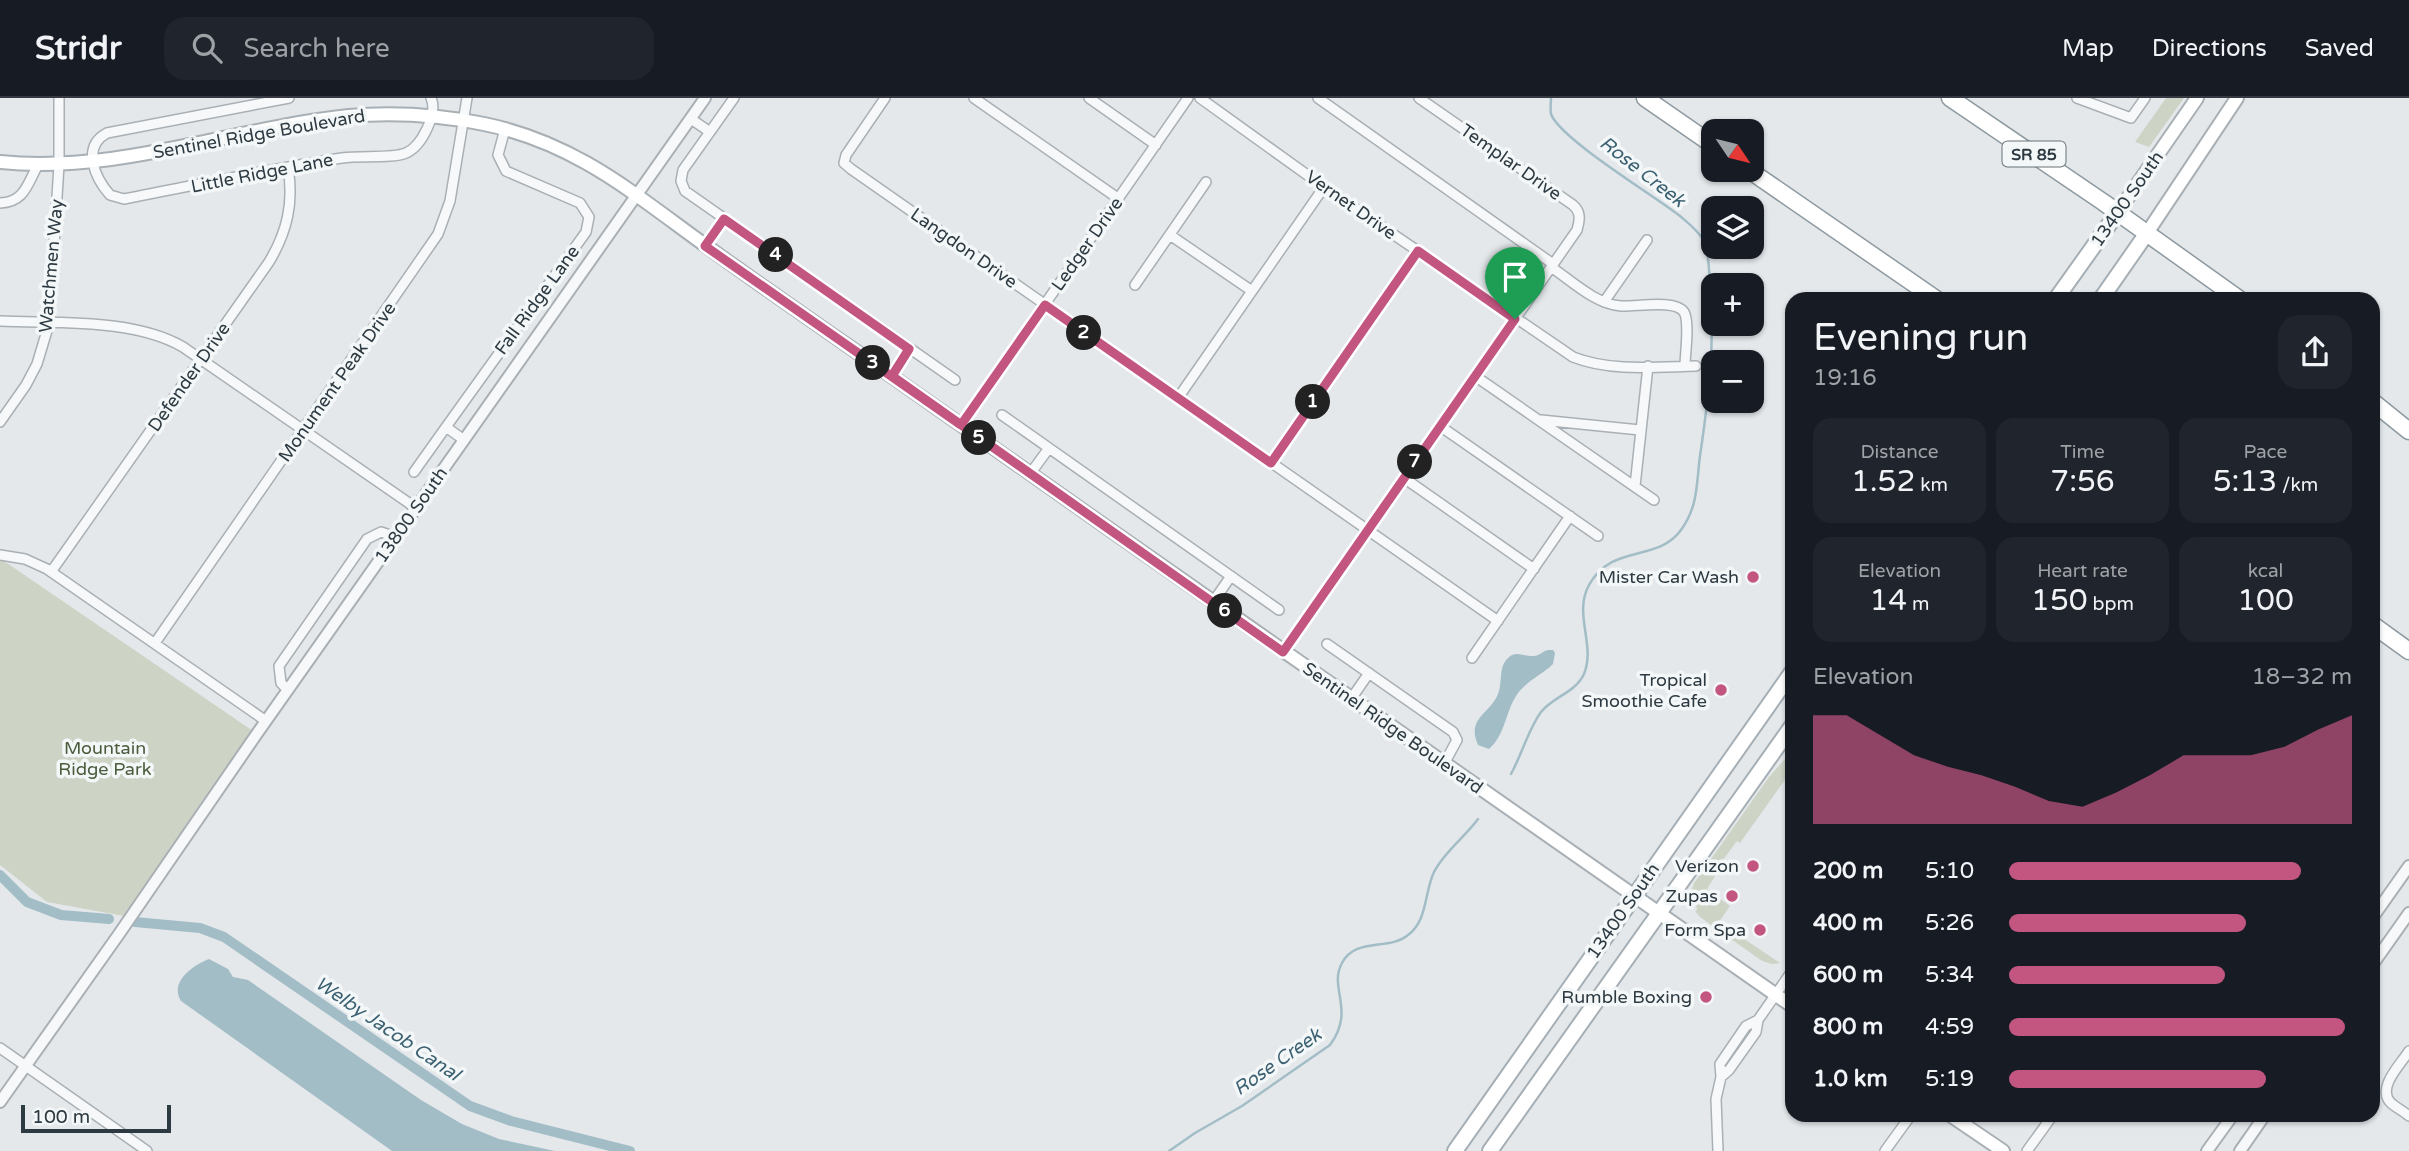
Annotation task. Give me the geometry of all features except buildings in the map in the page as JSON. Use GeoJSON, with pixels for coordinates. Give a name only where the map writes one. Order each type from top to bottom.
{"type":"FeatureCollection","features":[{"type":"Feature","properties":{"kind":"highway"},"geometry":{"type":"LineString","coordinates":[[1645,98],[1701,137]]}},
{"type":"Feature","properties":{"kind":"highway","name":"SR 85"},"geometry":{"type":"LineString","coordinates":[[1950,98],[2118,212],[2229,292]]}},
{"type":"Feature","properties":{"kind":"highway"},"geometry":{"type":"LineString","coordinates":[[1764,180],[1926,292]]}},
{"type":"Feature","properties":{"kind":"highway"},"geometry":{"type":"LineString","coordinates":[[2380,408],[2409,432]]}},
{"type":"Feature","properties":{"kind":"highway"},"geometry":{"type":"LineString","coordinates":[[2380,630],[2409,651]]}},
{"type":"Feature","properties":{"kind":"main road","name":"13400 South"},"geometry":{"type":"LineString","coordinates":[[2061,292],[2197,98]]}},
{"type":"Feature","properties":{"kind":"main road","name":"13400 South"},"geometry":{"type":"LineString","coordinates":[[2106,292],[2237,98]]}},
{"type":"Feature","properties":{"kind":"main road","name":"Sentinel Ridge Boulevard"},"geometry":{"type":"LineString","coordinates":[[0,162],[59,165],[93,162],[327,119],[389,114],[433,116],[505,129],[546,143],[583,160],[617,180],[705,246],[1785,1001]]}},
{"type":"Feature","properties":{"kind":"main road","name":"13400 South"},"geometry":{"type":"LineString","coordinates":[[1455,1151],[1785,681]]}},
{"type":"Feature","properties":{"kind":"main road","name":"13400 South"},"geometry":{"type":"LineString","coordinates":[[1490,1151],[1785,736]]}},
{"type":"Feature","properties":{"kind":"main road"},"geometry":{"type":"LineString","coordinates":[[1960,1122],[2003,1151]]}},
{"type":"Feature","properties":{"kind":"street","name":"Watchmen Way"},"geometry":{"type":"LineString","coordinates":[[0,422],[37,364],[50,324],[59,165],[59,98]]}},
{"type":"Feature","properties":{"kind":"street"},"geometry":{"type":"LineString","coordinates":[[93,162],[95,143],[107,133],[289,98]]}},
{"type":"Feature","properties":{"kind":"street"},"geometry":{"type":"LineString","coordinates":[[431,98],[434,105],[433,116]]}},
{"type":"Feature","properties":{"kind":"street","name":"Monument Peak Drive"},"geometry":{"type":"LineString","coordinates":[[155,643],[438,234],[450,201],[467,98]]}},
{"type":"Feature","properties":{"kind":"street","name":"13800 South"},"geometry":{"type":"LineString","coordinates":[[0,1102],[705,98]]}},
{"type":"Feature","properties":{"kind":"street"},"geometry":{"type":"LineString","coordinates":[[734,98],[683,170],[681,181],[685,191],[955,380]]}},
{"type":"Feature","properties":{"kind":"street","name":"Langdon Drive"},"geometry":{"type":"LineString","coordinates":[[885,98],[846,155],[844,163],[1498,621]]}},
{"type":"Feature","properties":{"kind":"street"},"geometry":{"type":"LineString","coordinates":[[974,98],[1119,198]]}},
{"type":"Feature","properties":{"kind":"street"},"geometry":{"type":"LineString","coordinates":[[1089,98],[1156,145]]}},
{"type":"Feature","properties":{"kind":"street","name":"Ledger Drive"},"geometry":{"type":"LineString","coordinates":[[961,425],[1188,98]]}},
{"type":"Feature","properties":{"kind":"street","name":"Vernet Drive"},"geometry":{"type":"LineString","coordinates":[[1200,98],[1562,351],[1584,362],[1611,366],[1696,366]]}},
{"type":"Feature","properties":{"kind":"street"},"geometry":{"type":"LineString","coordinates":[[1318,98],[1604,302],[1624,306],[1672,305],[1681,309],[1686,320],[1685,366]]}},
{"type":"Feature","properties":{"kind":"street","name":"Templar Drive"},"geometry":{"type":"LineString","coordinates":[[1283,652],[1577,230],[1580,218],[1576,208],[1419,98]]}},
{"type":"Feature","properties":{"kind":"street"},"geometry":{"type":"LineString","coordinates":[[2077,98],[2131,118],[2145,98]]}},
{"type":"Feature","properties":{"kind":"street","name":"Little Ridge Lane"},"geometry":{"type":"LineString","coordinates":[[93,162],[107,191],[119,199],[354,156],[403,154],[416,146],[433,116]]}},
{"type":"Feature","properties":{"kind":"street"},"geometry":{"type":"LineString","coordinates":[[691,119],[710,132]]}},
{"type":"Feature","properties":{"kind":"street","name":"Fall Ridge Lane"},"geometry":{"type":"LineString","coordinates":[[414,472],[586,232],[589,217],[580,203],[506,171],[498,155],[505,129]]}},
{"type":"Feature","properties":{"kind":"street"},"geometry":{"type":"LineString","coordinates":[[0,203],[20,198],[38,164]]}},
{"type":"Feature","properties":{"kind":"street","name":"Defender Drive"},"geometry":{"type":"LineString","coordinates":[[51,572],[269,262],[282,239],[290,208],[288,168]]}},
{"type":"Feature","properties":{"kind":"street"},"geometry":{"type":"LineString","coordinates":[[1135,285],[1206,182]]}},
{"type":"Feature","properties":{"kind":"street"},"geometry":{"type":"LineString","coordinates":[[1178,398],[1324,187]]}},
{"type":"Feature","properties":{"kind":"street"},"geometry":{"type":"LineString","coordinates":[[705,246],[724,219]]}},
{"type":"Feature","properties":{"kind":"street"},"geometry":{"type":"LineString","coordinates":[[1170,235],[1252,291]]}},
{"type":"Feature","properties":{"kind":"street"},"geometry":{"type":"LineString","coordinates":[[1604,302],[1647,240]]}},
{"type":"Feature","properties":{"kind":"street"},"geometry":{"type":"LineString","coordinates":[[1271,463],[1418,251]]}},
{"type":"Feature","properties":{"kind":"street"},"geometry":{"type":"LineString","coordinates":[[0,321],[140,330],[173,341],[416,508]]}},
{"type":"Feature","properties":{"kind":"street"},"geometry":{"type":"LineString","coordinates":[[892,376],[909,349]]}},
{"type":"Feature","properties":{"kind":"street"},"geometry":{"type":"LineString","coordinates":[[1634,486],[1648,366]]}},
{"type":"Feature","properties":{"kind":"street"},"geometry":{"type":"LineString","coordinates":[[1475,376],[1654,500]]}},
{"type":"Feature","properties":{"kind":"street"},"geometry":{"type":"LineString","coordinates":[[1002,415],[1279,610]]}},
{"type":"Feature","properties":{"kind":"street"},"geometry":{"type":"LineString","coordinates":[[1538,420],[1640,430]]}},
{"type":"Feature","properties":{"kind":"street"},"geometry":{"type":"LineString","coordinates":[[1440,426],[1598,536]]}},
{"type":"Feature","properties":{"kind":"street"},"geometry":{"type":"LineString","coordinates":[[446,427],[464,440]]}},
{"type":"Feature","properties":{"kind":"street"},"geometry":{"type":"LineString","coordinates":[[1030,474],[1049,448]]}},
{"type":"Feature","properties":{"kind":"street"},"geometry":{"type":"LineString","coordinates":[[1404,478],[1534,569]]}},
{"type":"Feature","properties":{"kind":"street"},"geometry":{"type":"LineString","coordinates":[[1472,658],[1570,516]]}},
{"type":"Feature","properties":{"kind":"street"},"geometry":{"type":"LineString","coordinates":[[288,690],[281,683],[279,666],[367,539],[381,531],[396,537]]}},
{"type":"Feature","properties":{"kind":"street"},"geometry":{"type":"LineString","coordinates":[[0,555],[25,559],[51,572],[266,721]]}},
{"type":"Feature","properties":{"kind":"street"},"geometry":{"type":"LineString","coordinates":[[1213,602],[1231,576]]}},
{"type":"Feature","properties":{"kind":"street"},"geometry":{"type":"LineString","coordinates":[[1327,644],[1453,732],[1457,740],[1444,764]]}},
{"type":"Feature","properties":{"kind":"street"},"geometry":{"type":"LineString","coordinates":[[1351,699],[1368,673]]}},
{"type":"Feature","properties":{"kind":"street"},"geometry":{"type":"LineString","coordinates":[[2380,907],[2409,866]]}},
{"type":"Feature","properties":{"kind":"street"},"geometry":{"type":"LineString","coordinates":[[2380,954],[2409,913]]}},
{"type":"Feature","properties":{"kind":"street"},"geometry":{"type":"LineString","coordinates":[[1718,1151],[1716,1099],[1721,1077],[1756,1032],[1758,1020],[1785,981]]}},
{"type":"Feature","properties":{"kind":"street"},"geometry":{"type":"LineString","coordinates":[[0,1048],[147,1151]]}},
{"type":"Feature","properties":{"kind":"street"},"geometry":{"type":"LineString","coordinates":[[2409,1051],[2386,1091],[2390,1102],[2409,1115]]}},
{"type":"Feature","properties":{"kind":"street"},"geometry":{"type":"LineString","coordinates":[[1885,1151],[1907,1122]]}},
{"type":"Feature","properties":{"kind":"street"},"geometry":{"type":"LineString","coordinates":[[2027,1151],[2048,1122]]}},
{"type":"Feature","properties":{"kind":"street"},"geometry":{"type":"LineString","coordinates":[[2207,1151],[2228,1122]]}},
{"type":"Feature","properties":{"kind":"street"},"geometry":{"type":"LineString","coordinates":[[2240,1151],[2261,1122]]}},
{"type":"Feature","properties":{"kind":"green space"},"geometry":{"type":"Polygon","coordinates":[[[2166,98],[2184,98],[2149,147],[2135,142],[2166,98]]]}},
{"type":"Feature","properties":{"kind":"green space","name":"Mountain Ridge Park"},"geometry":{"type":"Polygon","coordinates":[[[0,561],[4,561],[253,731],[124,916],[47,902],[0,865],[0,561]]]}},
{"type":"Feature","properties":{"kind":"green space"},"geometry":{"type":"Polygon","coordinates":[[[1785,759],[1785,780],[1740,843],[1737,841],[1723,860],[1707,889],[1730,906],[1719,922],[1780,963],[1772,964],[1762,961],[1700,917],[1695,911],[1695,896],[1690,896],[1694,883],[1769,777],[1785,759]]]}},
{"type":"Feature","properties":{"kind":"water"},"geometry":{"type":"Polygon","coordinates":[[[1548,650],[1555,653],[1553,664],[1518,693],[1495,743],[1489,749],[1478,745],[1475,728],[1498,694],[1505,662],[1514,654],[1536,656],[1548,650]]]}},
{"type":"Feature","properties":{"kind":"water"},"geometry":{"type":"Polygon","coordinates":[[[209,959],[228,969],[233,977],[248,980],[421,1100],[462,1124],[499,1139],[555,1151],[392,1151],[181,1001],[178,987],[184,975],[209,959]]]}},
{"type":"Feature","properties":{"kind":"waterway","name":"Rose Creek"},"geometry":{"type":"LineString","coordinates":[[1511,774],[1541,712],[1575,686],[1584,674],[1588,652],[1583,607],[1589,585],[1610,563],[1660,547],[1671,540],[1687,520],[1696,491],[1710,367],[1711,306],[1708,258],[1703,239],[1680,216],[1571,138],[1551,114],[1551,98]]}},
{"type":"Feature","properties":{"kind":"waterway","name":"Rose Creek"},"geometry":{"type":"LineString","coordinates":[[1169,1151],[1242,1106],[1330,1045],[1341,1021],[1338,981],[1342,963],[1355,950],[1400,940],[1414,929],[1422,914],[1434,872],[1478,819]]}},
{"type":"Feature","properties":{"kind":"waterway","name":"Welby Jacob Canal"},"geometry":{"type":"LineString","coordinates":[[0,875],[27,902],[61,915],[109,919]]}},
{"type":"Feature","properties":{"kind":"waterway","name":"Welby Jacob Canal"},"geometry":{"type":"LineString","coordinates":[[135,922],[200,928],[224,937],[470,1106],[511,1121],[630,1151]]}},
{"type":"Feature","properties":{"kind":"place","name":"Mister Car Wash"},"geometry":{"type":"Point","coordinates":[1753,577]}},
{"type":"Feature","properties":{"kind":"place","name":"Tropical Smoothie Cafe"},"geometry":{"type":"Point","coordinates":[1721,690]}},
{"type":"Feature","properties":{"kind":"place","name":"Verizon"},"geometry":{"type":"Point","coordinates":[1753,866]}},
{"type":"Feature","properties":{"kind":"place","name":"Zupas"},"geometry":{"type":"Point","coordinates":[1732,896]}},
{"type":"Feature","properties":{"kind":"place","name":"Form Spa"},"geometry":{"type":"Point","coordinates":[1760,930]}},
{"type":"Feature","properties":{"kind":"place","name":"Rumble Boxing"},"geometry":{"type":"Point","coordinates":[1706,997]}},
{"type":"Feature","properties":{"kind":"route"},"geometry":{"type":"LineString","coordinates":[[1515,319],[1283,652],[961,425],[892,376],[909,349],[724,219],[705,246],[961,425],[1045,305],[1271,463],[1418,251],[1515,319]]}}]}
